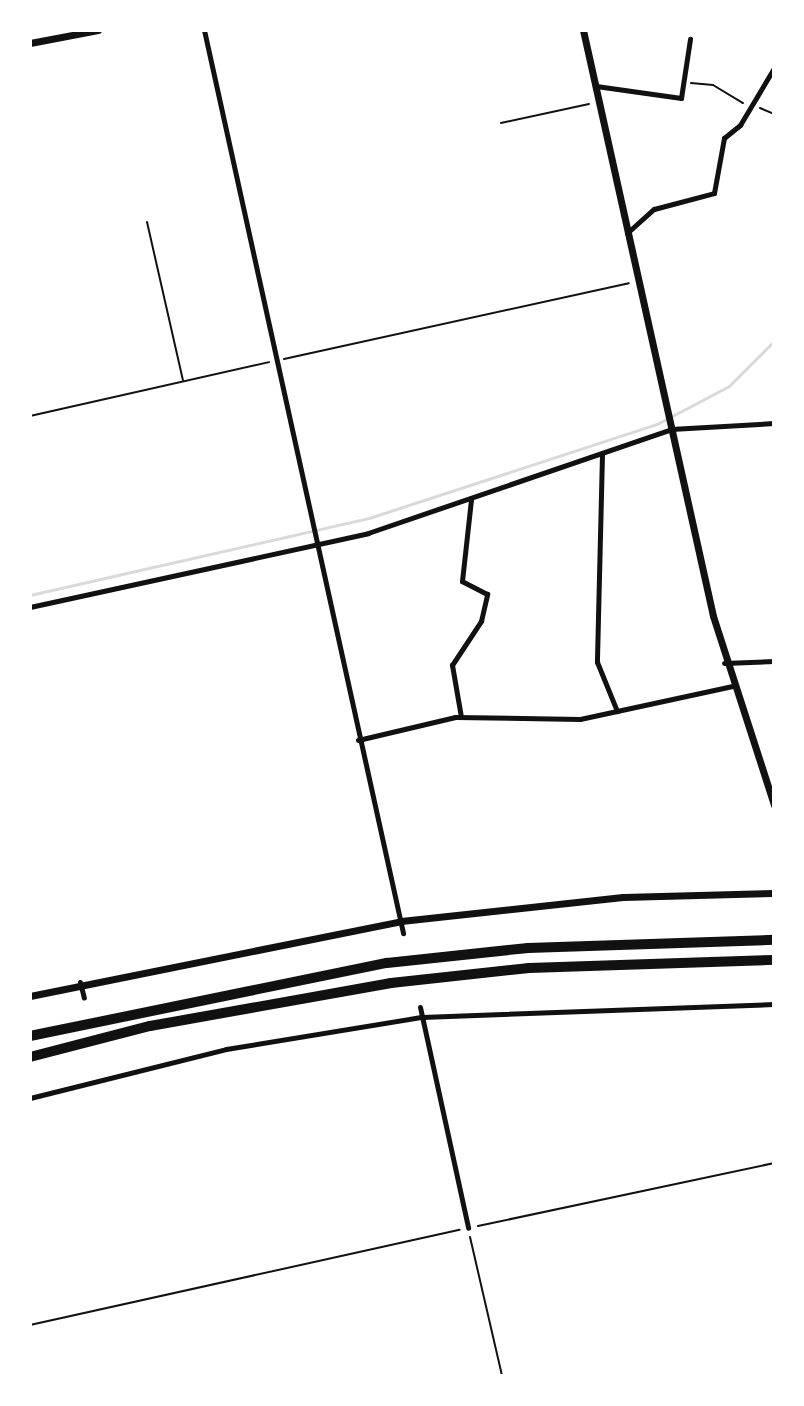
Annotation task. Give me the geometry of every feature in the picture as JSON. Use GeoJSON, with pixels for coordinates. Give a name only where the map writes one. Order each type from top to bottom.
{"type":"FeatureCollection","features":[{"type":"Feature","properties":{"kind":"highway"},"geometry":{"type":"LineString","coordinates":[[30,1036],[387,963],[528,948],[774,940]]}},
{"type":"Feature","properties":{"kind":"highway"},"geometry":{"type":"LineString","coordinates":[[30,1057],[150,1026],[391,983],[529,968],[774,960]]}},
{"type":"Feature","properties":{"kind":"street"},"geometry":{"type":"LineString","coordinates":[[30,43],[98,30]]}},
{"type":"Feature","properties":{"kind":"street"},"geometry":{"type":"LineString","coordinates":[[204,30],[358,740],[403,933]]}},
{"type":"Feature","properties":{"kind":"street"},"geometry":{"type":"LineString","coordinates":[[583,30],[724,663],[774,805]]}},
{"type":"Feature","properties":{"kind":"street"},"geometry":{"type":"LineString","coordinates":[[595,86],[681,98],[690,39]]}},
{"type":"Feature","properties":{"kind":"street"},"geometry":{"type":"LineString","coordinates":[[626,234],[654,209],[714,193],[724,138],[752,105],[774,68]]}},
{"type":"Feature","properties":{"kind":"street"},"geometry":{"type":"LineString","coordinates":[[30,607],[316,543],[471,499],[671,429],[774,423]]}},
{"type":"Feature","properties":{"kind":"street"},"geometry":{"type":"LineString","coordinates":[[602,454],[597,662],[617,711]]}},
{"type":"Feature","properties":{"kind":"street"},"geometry":{"type":"LineString","coordinates":[[461,717],[452,665],[481,621],[487,594],[462,581],[471,499]]}},
{"type":"Feature","properties":{"kind":"street"},"geometry":{"type":"LineString","coordinates":[[724,663],[774,661]]}},
{"type":"Feature","properties":{"kind":"street"},"geometry":{"type":"LineString","coordinates":[[358,740],[461,717],[516,722],[617,711],[732,686]]}},
{"type":"Feature","properties":{"kind":"street"},"geometry":{"type":"LineString","coordinates":[[30,996],[80,982],[401,921],[623,897],[774,893]]}},
{"type":"Feature","properties":{"kind":"street"},"geometry":{"type":"LineString","coordinates":[[80,982],[84,998]]}},
{"type":"Feature","properties":{"kind":"street"},"geometry":{"type":"LineString","coordinates":[[30,1098],[102,1075],[422,1017],[774,1004]]}},
{"type":"Feature","properties":{"kind":"street"},"geometry":{"type":"LineString","coordinates":[[420,1007],[468,1228]]}},
{"type":"Feature","properties":{"kind":"street"},"geometry":{"type":"LineString","coordinates":[[101,1066],[102,1075]]}},
{"type":"Feature","properties":{"kind":"path"},"geometry":{"type":"LineString","coordinates":[[685,84],[713,85],[774,114]]}},
{"type":"Feature","properties":{"kind":"path"},"geometry":{"type":"LineString","coordinates":[[501,123],[598,102]]}},
{"type":"Feature","properties":{"kind":"path"},"geometry":{"type":"LineString","coordinates":[[147,222],[183,382]]}},
{"type":"Feature","properties":{"kind":"path"},"geometry":{"type":"LineString","coordinates":[[30,416],[638,281]]}},
{"type":"Feature","properties":{"kind":"path"},"geometry":{"type":"LineString","coordinates":[[30,1325],[774,1163]]}},
{"type":"Feature","properties":{"kind":"path"},"geometry":{"type":"LineString","coordinates":[[468,1228],[502,1376]]}},
{"type":"Feature","properties":{"kind":"waterway"},"geometry":{"type":"LineString","coordinates":[[30,595],[369,518],[657,424],[729,386],[774,341]]}}]}
